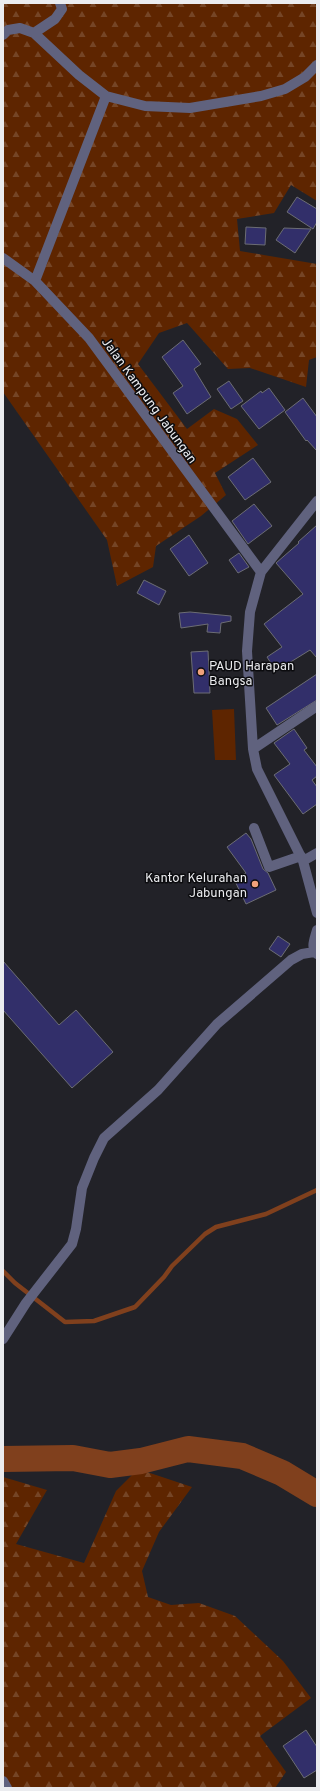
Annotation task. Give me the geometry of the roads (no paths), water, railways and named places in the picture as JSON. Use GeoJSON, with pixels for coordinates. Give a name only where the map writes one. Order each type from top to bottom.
{"type":"FeatureCollection","features":[{"type":"Feature","properties":{"kind":"street"},"geometry":{"type":"LineString","coordinates":[[34,33],[59,15],[62,9],[60,3]]}},
{"type":"Feature","properties":{"kind":"street"},"geometry":{"type":"LineString","coordinates":[[5,30],[20,28],[34,33],[79,75],[106,96],[145,106],[190,108],[261,96],[285,89],[305,77],[317,65]]}},
{"type":"Feature","properties":{"kind":"street"},"geometry":{"type":"LineString","coordinates":[[35,281],[106,96]]}},
{"type":"Feature","properties":{"kind":"street","name":"Jalan Kampung Jabungan"},"geometry":{"type":"LineString","coordinates":[[3,258],[35,281],[89,338],[261,572]]}},
{"type":"Feature","properties":{"kind":"street"},"geometry":{"type":"LineString","coordinates":[[317,501],[261,572],[250,612],[247,651],[253,749],[257,769],[302,859],[317,913]]}},
{"type":"Feature","properties":{"kind":"street"},"geometry":{"type":"LineString","coordinates":[[253,749],[317,706]]}},
{"type":"Feature","properties":{"kind":"street"},"geometry":{"type":"LineString","coordinates":[[254,828],[269,867],[302,859],[317,853]]}},
{"type":"Feature","properties":{"kind":"street"},"geometry":{"type":"LineString","coordinates":[[3,1339],[26,1303],[72,1244],[76,1229],[82,1188],[104,1138],[158,1090],[217,1024],[291,960],[302,954],[316,953],[313,946],[317,930]]}},
{"type":"Feature","properties":{"kind":"street"},"geometry":{"type":"LineString","coordinates":[[3,1781],[7,1788]]}},
{"type":"Feature","properties":{"kind":"waterway"},"geometry":{"type":"LineString","coordinates":[[3,1271],[15,1283],[65,1322],[94,1321],[135,1307],[164,1277],[172,1266],[205,1234],[216,1227],[266,1214],[317,1190]]}},
{"type":"Feature","properties":{"kind":"waterway"},"geometry":{"type":"LineString","coordinates":[[3,1459],[73,1458],[110,1465],[141,1461],[188,1449],[242,1456],[282,1473],[317,1494]]}},
{"type":"Feature","properties":{"kind":"place","name":"PAUD Harapan Bangsa"},"geometry":{"type":"Point","coordinates":[201,672]}},
{"type":"Feature","properties":{"kind":"place","name":"Kantor Kelurahan Jabungan"},"geometry":{"type":"Point","coordinates":[255,884]}}]}
